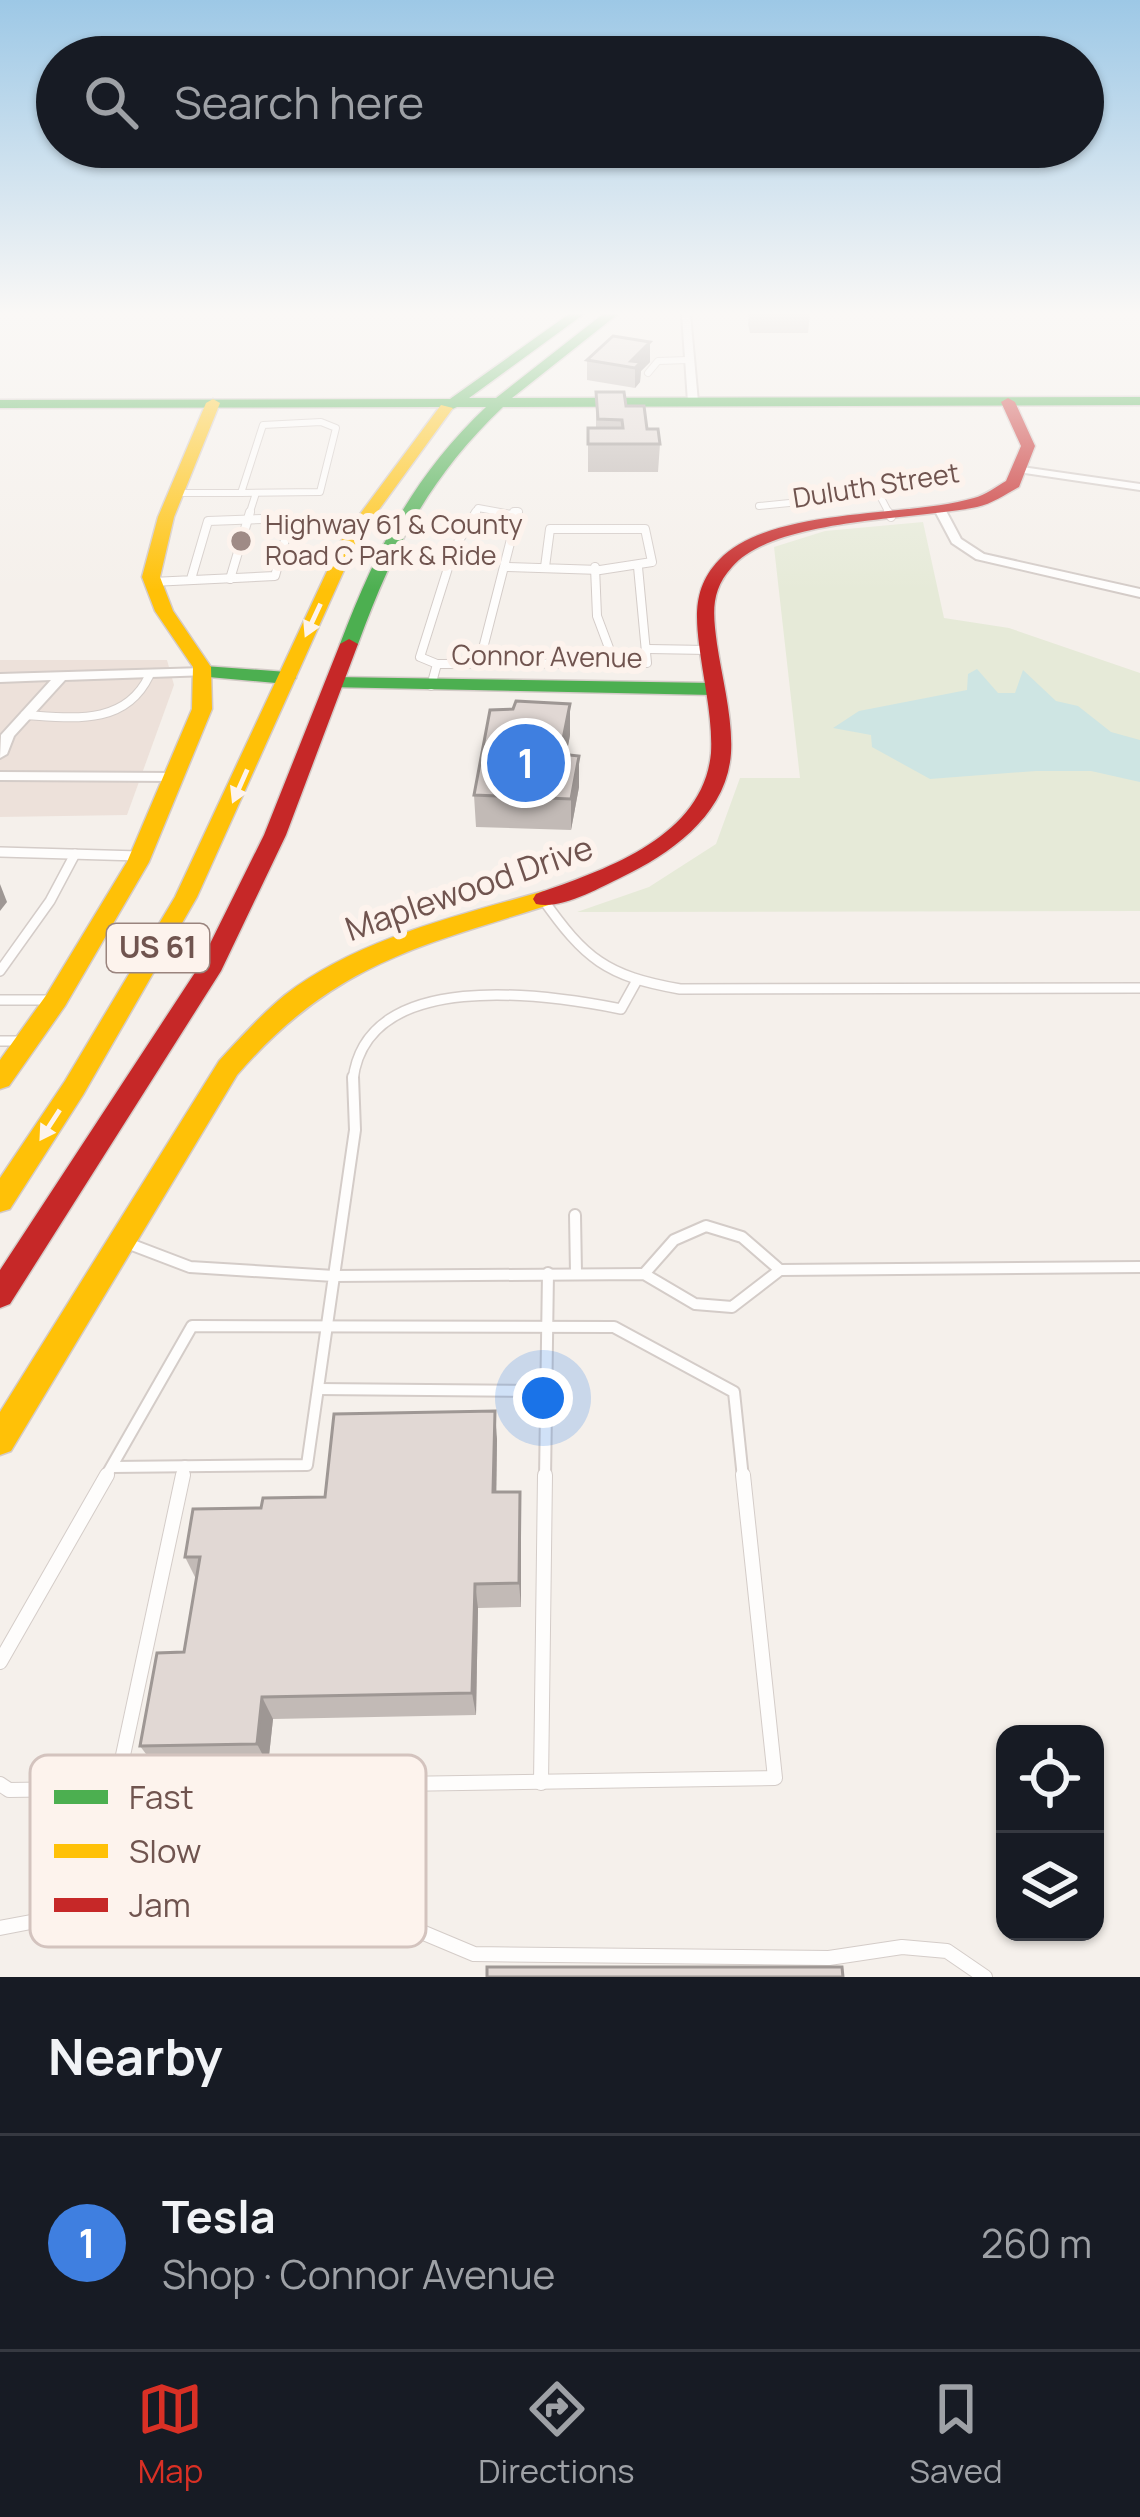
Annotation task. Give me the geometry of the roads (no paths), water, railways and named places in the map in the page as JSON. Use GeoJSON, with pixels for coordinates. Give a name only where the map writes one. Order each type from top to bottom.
{"type":"FeatureCollection","features":[{"type":"Feature","properties":{"kind":"street"},"geometry":{"type":"LineString","coordinates":[[0,1079],[56,1000],[141,856],[202,709],[202,659],[152,582],[154,555],[212,406]]}},
{"type":"Feature","properties":{"kind":"street","name":"US 61"},"geometry":{"type":"LineString","coordinates":[[0,1202],[99,1048],[186,898],[351,537],[448,406]]}},
{"type":"Feature","properties":{"kind":"street","name":"US 61"},"geometry":{"type":"LineString","coordinates":[[0,1294],[209,971],[274,835],[383,555],[449,450],[490,406]]}},
{"type":"Feature","properties":{"kind":"street"},"geometry":{"type":"LineString","coordinates":[[1010,406],[1027,444],[1022,470],[1140,487]]}},
{"type":"Feature","properties":{"kind":"street","name":"Duluth Street"},"geometry":{"type":"LineString","coordinates":[[712,689],[706,591],[736,554],[804,526],[941,511],[986,498],[1022,470]]}},
{"type":"Feature","properties":{"kind":"street"},"geometry":{"type":"LineString","coordinates":[[941,511],[956,541],[980,556],[1140,593]]}},
{"type":"Feature","properties":{"kind":"street"},"geometry":{"type":"LineString","coordinates":[[0,678],[204,672]]}},
{"type":"Feature","properties":{"kind":"street","name":"Connor Avenue"},"geometry":{"type":"LineString","coordinates":[[204,672],[282,689],[338,673],[381,685],[434,675],[712,689]]}},
{"type":"Feature","properties":{"kind":"street"},"geometry":{"type":"LineString","coordinates":[[0,754],[4,735],[59,679]]}},
{"type":"Feature","properties":{"kind":"street","name":"Maplewood Drive"},"geometry":{"type":"LineString","coordinates":[[0,1441],[249,1040],[287,1003],[357,960],[621,871],[671,841],[690,824],[715,787],[721,765],[712,689]]}},
{"type":"Feature","properties":{"kind":"street"},"geometry":{"type":"LineString","coordinates":[[0,776],[174,777]]}},
{"type":"Feature","properties":{"kind":"lane"},"geometry":{"type":"LineString","coordinates":[[178,493],[241,493],[256,493],[320,492],[333,425],[263,425],[241,493]]}},
{"type":"Feature","properties":{"kind":"lane"},"geometry":{"type":"LineString","coordinates":[[230,579],[256,493]]}},
{"type":"Feature","properties":{"kind":"lane"},"geometry":{"type":"LineString","coordinates":[[759,506],[879,494],[891,517]]}},
{"type":"Feature","properties":{"kind":"lane"},"geometry":{"type":"LineString","coordinates":[[479,664],[518,512],[478,508],[454,549],[420,657],[434,675],[479,664],[647,663],[638,567]]}},
{"type":"Feature","properties":{"kind":"lane"},"geometry":{"type":"LineString","coordinates":[[152,582],[264,579],[278,572],[291,518],[208,520],[191,579]]}},
{"type":"Feature","properties":{"kind":"lane"},"geometry":{"type":"LineString","coordinates":[[507,567],[544,567],[638,567],[652,562],[645,529],[550,529],[544,567]]}},
{"type":"Feature","properties":{"kind":"lane"},"geometry":{"type":"LineString","coordinates":[[595,567],[596,616],[609,648],[607,663]]}},
{"type":"Feature","properties":{"kind":"lane"},"geometry":{"type":"LineString","coordinates":[[648,650],[708,650]]}},
{"type":"Feature","properties":{"kind":"lane"},"geometry":{"type":"LineString","coordinates":[[26,715],[106,716],[136,697],[149,676]]}},
{"type":"Feature","properties":{"kind":"lane"},"geometry":{"type":"LineString","coordinates":[[0,852],[141,856]]}},
{"type":"Feature","properties":{"kind":"lane"},"geometry":{"type":"LineString","coordinates":[[0,971],[50,901],[75,854]]}},
{"type":"Feature","properties":{"kind":"lane"},"geometry":{"type":"LineString","coordinates":[[542,898],[582,956],[620,980],[680,988],[1140,988]]}},
{"type":"Feature","properties":{"kind":"lane"},"geometry":{"type":"LineString","coordinates":[[112,1467],[307,1465],[355,1127],[354,1066],[380,1029],[422,1005],[490,991],[560,994],[621,1009],[636,982]]}},
{"type":"Feature","properties":{"kind":"lane"},"geometry":{"type":"LineString","coordinates":[[0,1000],[56,1000]]}},
{"type":"Feature","properties":{"kind":"lane"},"geometry":{"type":"LineString","coordinates":[[0,1041],[27,1041]]}},
{"type":"Feature","properties":{"kind":"lane"},"geometry":{"type":"LineString","coordinates":[[575,1215],[576,1273]]}},
{"type":"Feature","properties":{"kind":"lane"},"geometry":{"type":"LineString","coordinates":[[644,1274],[674,1240],[706,1226],[742,1237],[781,1270]]}},
{"type":"Feature","properties":{"kind":"lane"},"geometry":{"type":"LineString","coordinates":[[122,1241],[190,1267],[334,1276],[644,1274],[695,1304],[732,1307],[781,1270],[1140,1267]]}},
{"type":"Feature","properties":{"kind":"lane"},"geometry":{"type":"LineString","coordinates":[[541,1783],[548,1273]]}},
{"type":"Feature","properties":{"kind":"lane"},"geometry":{"type":"LineString","coordinates":[[0,1662],[192,1326],[614,1327],[734,1392],[775,1778],[426,1784]]}},
{"type":"Feature","properties":{"kind":"lane"},"geometry":{"type":"LineString","coordinates":[[318,1389],[546,1391]]}},
{"type":"Feature","properties":{"kind":"lane"},"geometry":{"type":"LineString","coordinates":[[123,1755],[185,1466]]}},
{"type":"Feature","properties":{"kind":"lane"},"geometry":{"type":"LineString","coordinates":[[0,1784],[9,1790],[30,1790]]}},
{"type":"Feature","properties":{"kind":"lane"},"geometry":{"type":"LineString","coordinates":[[0,1928],[30,1922]]}},
{"type":"Feature","properties":{"kind":"lane"},"geometry":{"type":"LineString","coordinates":[[426,1934],[474,1954],[829,1958],[902,1947],[947,1951],[985,1977]]}},
{"type":"Feature","properties":{"kind":"water"},"geometry":{"type":"Polygon","coordinates":[[[977,669],[998,693],[1015,693],[1023,670],[1056,701],[1078,706],[1111,732],[1140,740],[1140,782],[1091,771],[930,779],[872,747],[871,735],[833,728],[859,711],[967,690],[968,674],[977,669]]]}},
{"type":"Feature","properties":{"kind":"place","name":"Highway 61 & County Road C Park & Ride"},"geometry":{"type":"Point","coordinates":[241,541]}},
{"type":"Feature","properties":{"kind":"place","name":"Tesla"},"geometry":{"type":"Point","coordinates":[526,763]}}]}
